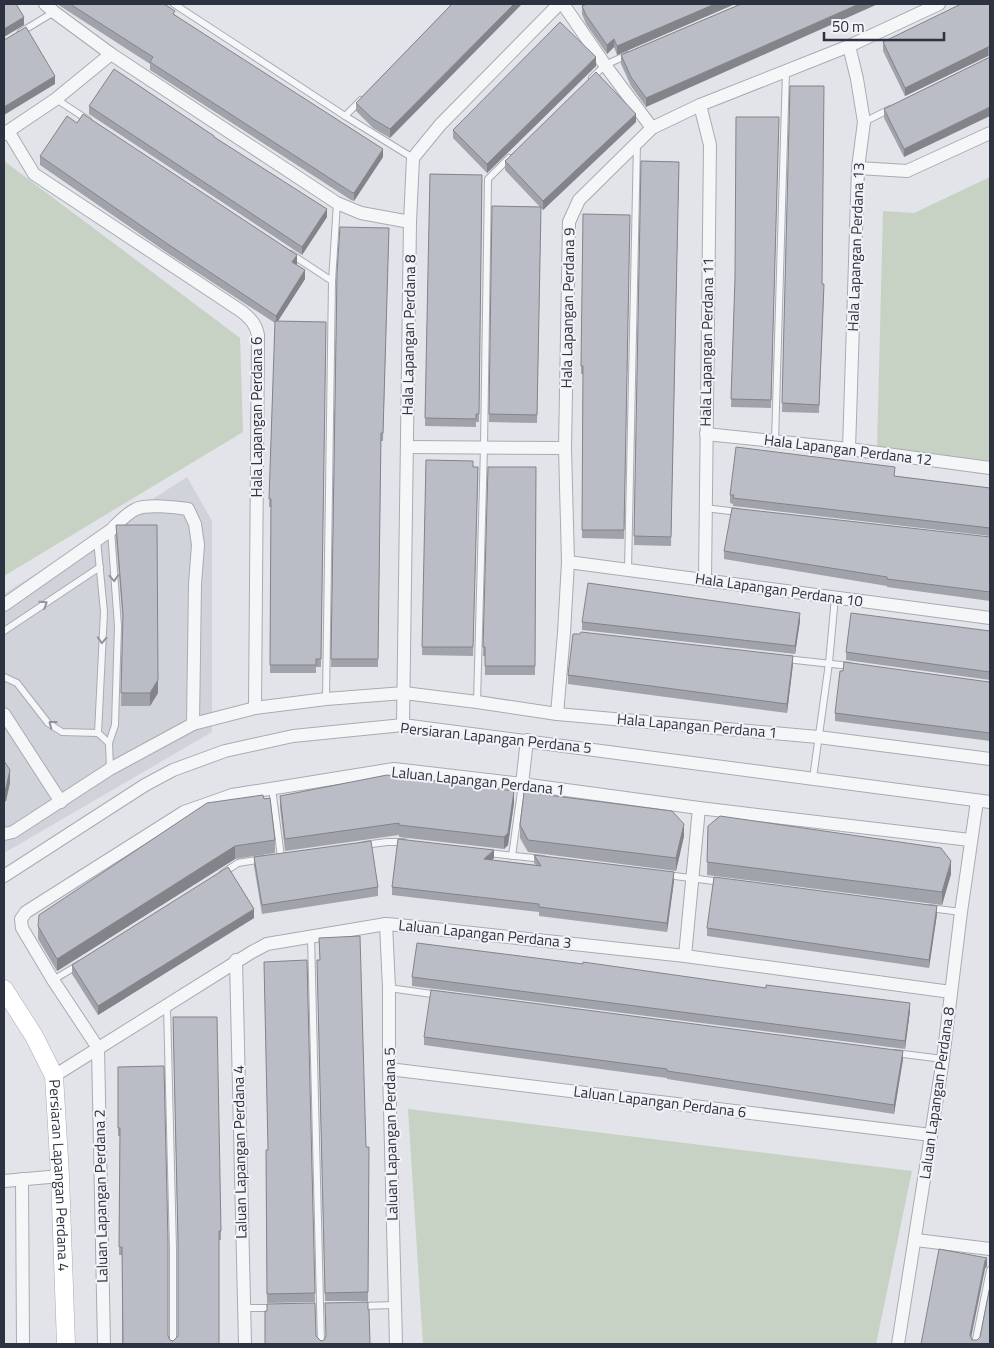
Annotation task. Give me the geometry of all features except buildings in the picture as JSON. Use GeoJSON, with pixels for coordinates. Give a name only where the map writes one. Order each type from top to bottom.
{"type":"FeatureCollection","features":[{"type":"Feature","properties":{"kind":"street"},"geometry":{"type":"LineString","coordinates":[[413,158],[440,126],[559,4]]}},
{"type":"Feature","properties":{"kind":"street"},"geometry":{"type":"LineString","coordinates":[[563,4],[652,128]]}},
{"type":"Feature","properties":{"kind":"street","name":"Hala Lapangan Perdana 9"},"geometry":{"type":"LineString","coordinates":[[557,714],[569,634],[565,448],[569,222],[580,200],[652,128],[700,106],[849,46],[926,7],[939,4]]}},
{"type":"Feature","properties":{"kind":"street"},"geometry":{"type":"LineString","coordinates":[[50,8],[111,54],[337,203],[361,213],[410,222]]}},
{"type":"Feature","properties":{"kind":"street","name":"Hala Lapangan Perdana 13"},"geometry":{"type":"LineString","coordinates":[[849,46],[864,122],[858,168],[849,450]]}},
{"type":"Feature","properties":{"kind":"street"},"geometry":{"type":"LineString","coordinates":[[6,133],[56,99],[111,54]]}},
{"type":"Feature","properties":{"kind":"street","name":"Hala Lapangan Perdana 11"},"geometry":{"type":"LineString","coordinates":[[700,106],[710,145],[705,580]]}},
{"type":"Feature","properties":{"kind":"street","name":"Hala Lapangan Perdana 6"},"geometry":{"type":"LineString","coordinates":[[6,133],[34,174],[241,311],[257,327],[255,708]]}},
{"type":"Feature","properties":{"kind":"street"},"geometry":{"type":"LineString","coordinates":[[858,168],[906,171],[990,133]]}},
{"type":"Feature","properties":{"kind":"street","name":"Hala Lapangan Perdana 8"},"geometry":{"type":"LineString","coordinates":[[403,725],[410,222],[413,158]]}},
{"type":"Feature","properties":{"kind":"street","name":"Hala Lapangan Perdana 12"},"geometry":{"type":"LineString","coordinates":[[706,434],[990,468]]}},
{"type":"Feature","properties":{"kind":"street"},"geometry":{"type":"LineString","coordinates":[[408,447],[565,448]]}},
{"type":"Feature","properties":{"kind":"street"},"geometry":{"type":"LineString","coordinates":[[4,605],[111,530],[122,519],[138,508],[170,506],[188,509],[195,524],[198,545],[195,584],[193,724]]}},
{"type":"Feature","properties":{"kind":"street","name":"Hala Lapangan Perdana 10"},"geometry":{"type":"LineString","coordinates":[[568,562],[990,618]]}},
{"type":"Feature","properties":{"kind":"street","name":"Hala Lapangan Perdana 1"},"geometry":{"type":"LineString","coordinates":[[4,834],[13,832],[110,769],[193,724],[255,708],[326,699],[404,694],[477,702],[557,714],[818,737],[990,759]]}},
{"type":"Feature","properties":{"kind":"street"},"geometry":{"type":"LineString","coordinates":[[4,714],[61,802]]}},
{"type":"Feature","properties":{"kind":"street","name":"Persiaran Lapangan Perdana 5"},"geometry":{"type":"LineString","coordinates":[[4,876],[145,785],[173,770],[225,751],[293,736],[403,725],[990,802]]}},
{"type":"Feature","properties":{"kind":"street"},"geometry":{"type":"LineString","coordinates":[[522,784],[527,740]]}},
{"type":"Feature","properties":{"kind":"street","name":"Laluan Lapangan Perdana 1"},"geometry":{"type":"LineString","coordinates":[[98,1048],[53,980],[22,928],[21,919],[26,912],[184,812],[232,794],[394,769],[970,840]]}},
{"type":"Feature","properties":{"kind":"street","name":"Laluan Lapangan Perdana 8"},"geometry":{"type":"LineString","coordinates":[[898,1344],[916,1240],[930,1135],[943,1059],[970,840],[977,801]]}},
{"type":"Feature","properties":{"kind":"street"},"geometry":{"type":"LineString","coordinates":[[686,956],[699,808]]}},
{"type":"Feature","properties":{"kind":"street","name":"Laluan Lapangan Perdana 3"},"geometry":{"type":"LineString","coordinates":[[54,1076],[236,960],[267,944],[386,924],[686,956],[951,992]]}},
{"type":"Feature","properties":{"kind":"street","name":"Laluan Lapangan Perdana 5"},"geometry":{"type":"LineString","coordinates":[[386,924],[396,1344]]}},
{"type":"Feature","properties":{"kind":"street","name":"Laluan Lapangan Perdana 4"},"geometry":{"type":"LineString","coordinates":[[236,960],[245,1344]]}},
{"type":"Feature","properties":{"kind":"street","name":"Persiaran Lapangan Perdana 4"},"geometry":{"type":"LineString","coordinates":[[4,989],[34,1036],[54,1076],[60,1176],[66,1344]]}},
{"type":"Feature","properties":{"kind":"street","name":"Laluan Lapangan Perdana 2"},"geometry":{"type":"LineString","coordinates":[[98,1048],[104,1344]]}},
{"type":"Feature","properties":{"kind":"street","name":"Laluan Lapangan Perdana 6"},"geometry":{"type":"LineString","coordinates":[[389,1069],[930,1135]]}},
{"type":"Feature","properties":{"kind":"street"},"geometry":{"type":"LineString","coordinates":[[4,1180],[60,1176]]}},
{"type":"Feature","properties":{"kind":"street"},"geometry":{"type":"LineString","coordinates":[[22,1179],[24,1344]]}},
{"type":"Feature","properties":{"kind":"street"},"geometry":{"type":"LineString","coordinates":[[916,1240],[990,1249]]}},
{"type":"Feature","properties":{"kind":"lane"},"geometry":{"type":"LineString","coordinates":[[174,4],[345,116],[413,158]]}},
{"type":"Feature","properties":{"kind":"lane"},"geometry":{"type":"LineString","coordinates":[[12,38],[50,8]]}},
{"type":"Feature","properties":{"kind":"lane"},"geometry":{"type":"LineString","coordinates":[[584,85],[605,64],[632,53]]}},
{"type":"Feature","properties":{"kind":"lane"},"geometry":{"type":"LineString","coordinates":[[775,441],[786,71]]}},
{"type":"Feature","properties":{"kind":"lane"},"geometry":{"type":"LineString","coordinates":[[345,116],[366,95]]}},
{"type":"Feature","properties":{"kind":"lane"},"geometry":{"type":"LineString","coordinates":[[56,99],[98,126]]}},
{"type":"Feature","properties":{"kind":"lane"},"geometry":{"type":"LineString","coordinates":[[864,122],[898,106]]}},
{"type":"Feature","properties":{"kind":"lane"},"geometry":{"type":"LineString","coordinates":[[628,570],[637,142]]}},
{"type":"Feature","properties":{"kind":"lane"},"geometry":{"type":"LineString","coordinates":[[477,702],[484,447],[488,179],[516,152]]}},
{"type":"Feature","properties":{"kind":"lane"},"geometry":{"type":"LineString","coordinates":[[326,699],[332,281],[337,203]]}},
{"type":"Feature","properties":{"kind":"lane"},"geometry":{"type":"LineString","coordinates":[[288,252],[332,281]]}},
{"type":"Feature","properties":{"kind":"lane"},"geometry":{"type":"LineString","coordinates":[[705,508],[743,512]]}},
{"type":"Feature","properties":{"kind":"lane"},"geometry":{"type":"LineString","coordinates":[[110,769],[109,743],[115,725],[118,626],[111,530]]}},
{"type":"Feature","properties":{"kind":"lane"},"geometry":{"type":"LineString","coordinates":[[97,539],[104,612],[98,733]]}},
{"type":"Feature","properties":{"kind":"lane"},"geometry":{"type":"LineString","coordinates":[[4,631],[100,567]]}},
{"type":"Feature","properties":{"kind":"lane"},"geometry":{"type":"LineString","coordinates":[[813,778],[829,663],[835,597]]}},
{"type":"Feature","properties":{"kind":"lane"},"geometry":{"type":"LineString","coordinates":[[780,658],[857,667]]}},
{"type":"Feature","properties":{"kind":"lane"},"geometry":{"type":"LineString","coordinates":[[5,676],[17,683],[48,723],[62,732],[98,733],[109,743]]}},
{"type":"Feature","properties":{"kind":"lane"},"geometry":{"type":"LineString","coordinates":[[512,856],[522,784]]}},
{"type":"Feature","properties":{"kind":"lane"},"geometry":{"type":"LineString","coordinates":[[272,788],[281,856]]}},
{"type":"Feature","properties":{"kind":"lane"},"geometry":{"type":"LineString","coordinates":[[354,847],[387,842],[409,842]]}},
{"type":"Feature","properties":{"kind":"lane"},"geometry":{"type":"LineString","coordinates":[[484,852],[550,860]]}},
{"type":"Feature","properties":{"kind":"lane"},"geometry":{"type":"LineString","coordinates":[[216,877],[238,863],[290,855]]}},
{"type":"Feature","properties":{"kind":"lane"},"geometry":{"type":"LineString","coordinates":[[655,874],[733,883]]}},
{"type":"Feature","properties":{"kind":"lane"},"geometry":{"type":"LineString","coordinates":[[921,907],[961,912]]}},
{"type":"Feature","properties":{"kind":"lane"},"geometry":{"type":"LineString","coordinates":[[311,936],[321,1344]]}},
{"type":"Feature","properties":{"kind":"lane"},"geometry":{"type":"LineString","coordinates":[[53,980],[86,959]]}},
{"type":"Feature","properties":{"kind":"lane"},"geometry":{"type":"LineString","coordinates":[[389,988],[448,996]]}},
{"type":"Feature","properties":{"kind":"lane"},"geometry":{"type":"LineString","coordinates":[[166,1004],[173,1344]]}},
{"type":"Feature","properties":{"kind":"lane"},"geometry":{"type":"LineString","coordinates":[[884,1051],[943,1059]]}},
{"type":"Feature","properties":{"kind":"lane"},"geometry":{"type":"LineString","coordinates":[[975,1344],[990,1270]]}},
{"type":"Feature","properties":{"kind":"lane"},"geometry":{"type":"LineString","coordinates":[[357,1306],[395,1305]]}},
{"type":"Feature","properties":{"kind":"lane"},"geometry":{"type":"LineString","coordinates":[[311,1308],[329,1307]]}},
{"type":"Feature","properties":{"kind":"lane"},"geometry":{"type":"LineString","coordinates":[[244,1308],[282,1308]]}},
{"type":"Feature","properties":{"kind":"shaded area"},"geometry":{"type":"Polygon","coordinates":[[[187,477],[212,521],[212,732],[4,853],[4,594],[187,477]]]}},
{"type":"Feature","properties":{"kind":"green space"},"geometry":{"type":"Polygon","coordinates":[[[4,161],[240,338],[243,432],[4,576],[4,161]]]}},
{"type":"Feature","properties":{"kind":"green space"},"geometry":{"type":"Polygon","coordinates":[[[990,177],[990,461],[877,448],[883,211],[914,213],[990,177]]]}},
{"type":"Feature","properties":{"kind":"green space"},"geometry":{"type":"Polygon","coordinates":[[[408,1109],[912,1171],[876,1344],[423,1344],[408,1109]]]}}]}
